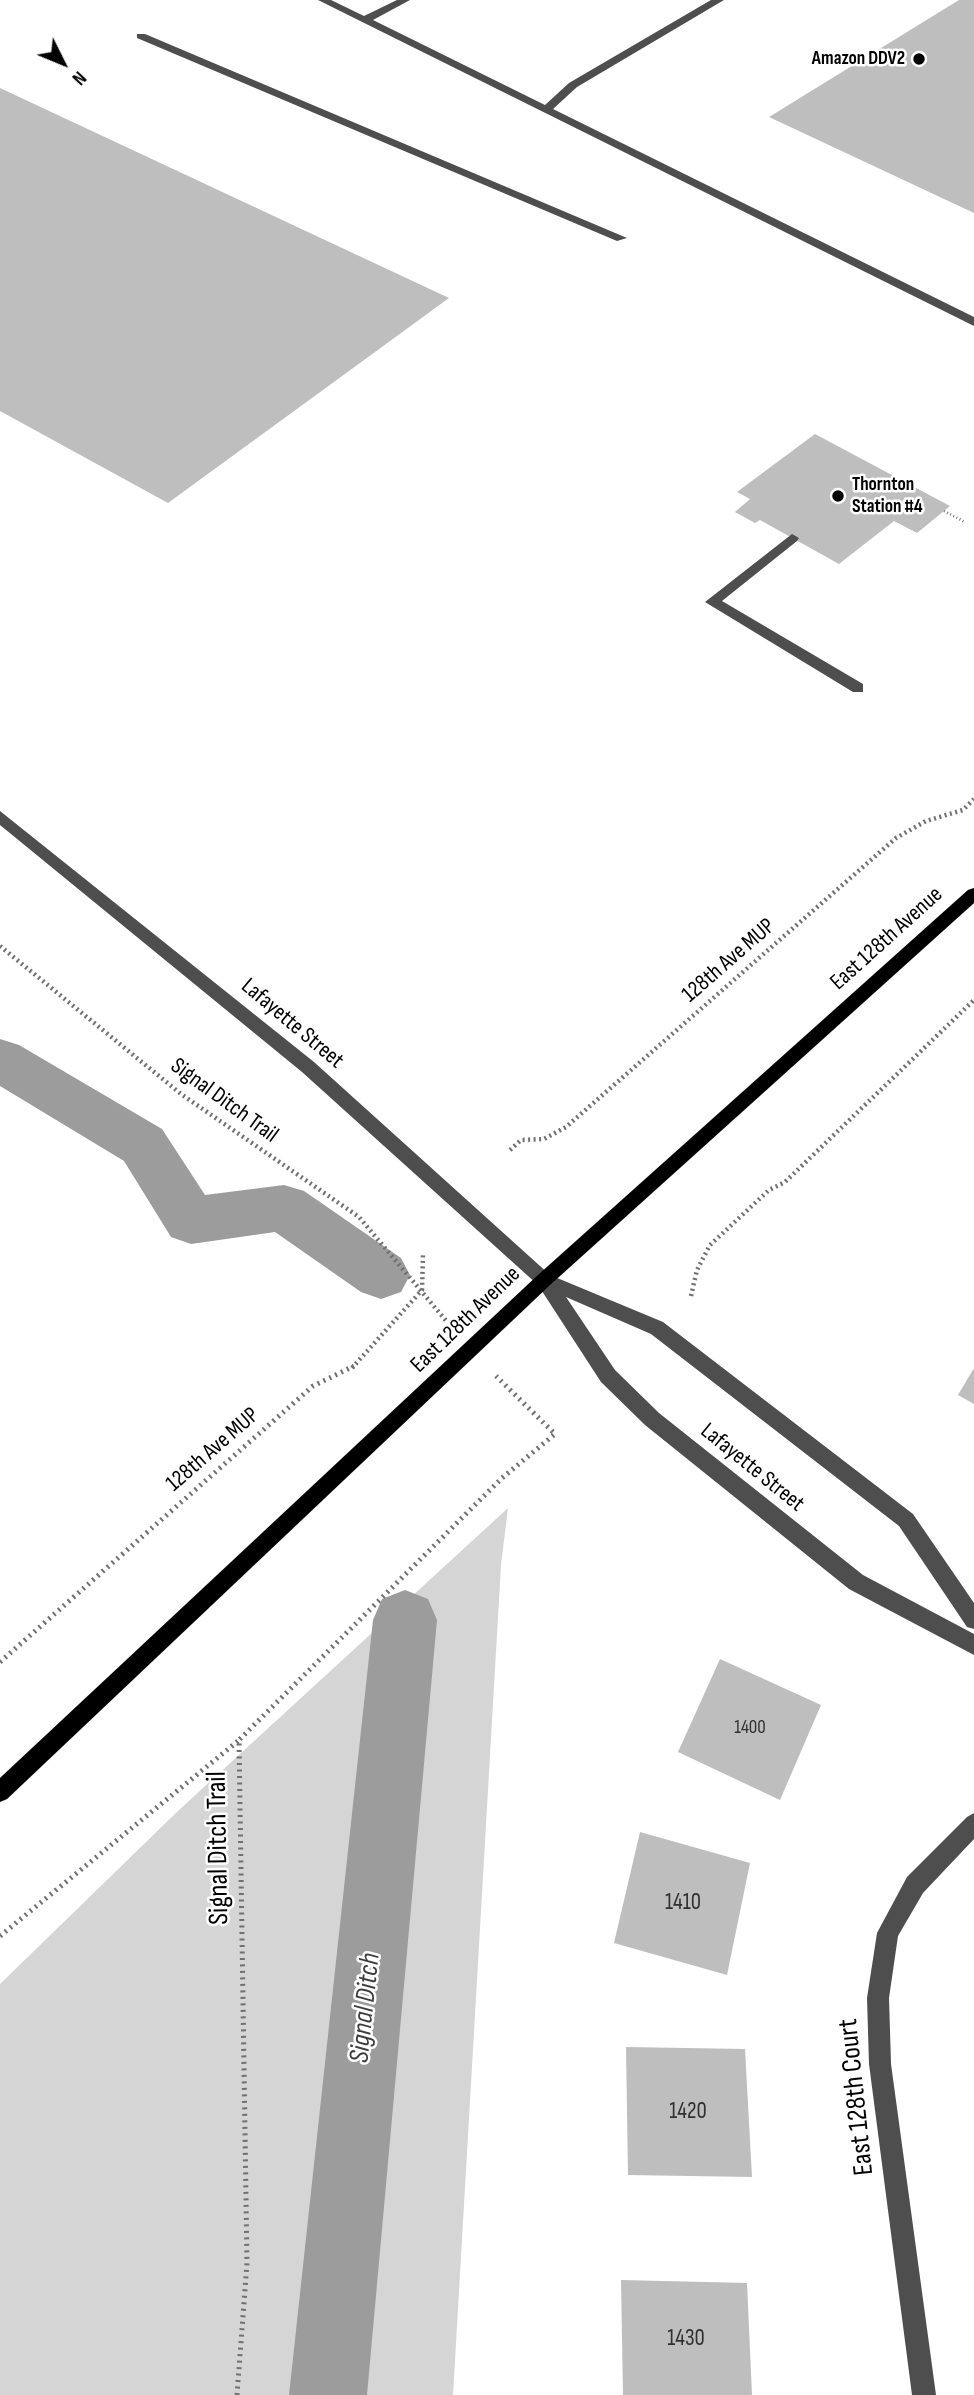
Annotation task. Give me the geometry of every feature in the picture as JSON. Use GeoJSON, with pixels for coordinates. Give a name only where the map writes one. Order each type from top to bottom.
{"type":"FeatureCollection","features":[{"type":"Feature","properties":{"kind":"main road","name":"East 128th Avenue"},"geometry":{"type":"LineString","coordinates":[[0,1792],[544,1280],[974,894]]}},
{"type":"Feature","properties":{"kind":"street"},"geometry":{"type":"LineString","coordinates":[[323,0],[974,322]]}},
{"type":"Feature","properties":{"kind":"street"},"geometry":{"type":"LineString","coordinates":[[365,20],[405,0]]}},
{"type":"Feature","properties":{"kind":"street"},"geometry":{"type":"LineString","coordinates":[[546,110],[573,85],[719,0]]}},
{"type":"Feature","properties":{"kind":"street"},"geometry":{"type":"LineString","coordinates":[[141,36],[621,238]]}},
{"type":"Feature","properties":{"kind":"street"},"geometry":{"type":"LineString","coordinates":[[792,538],[712,601],[858,688]]}},
{"type":"Feature","properties":{"kind":"street","name":"Lafayette Street"},"geometry":{"type":"LineString","coordinates":[[0,817],[308,1068],[544,1280],[608,1376],[652,1419],[856,1582],[974,1645]]}},
{"type":"Feature","properties":{"kind":"street","name":"Lafayette Street"},"geometry":{"type":"LineString","coordinates":[[544,1280],[657,1328],[905,1520],[974,1620]]}},
{"type":"Feature","properties":{"kind":"street","name":"East 128th Court"},"geometry":{"type":"LineString","coordinates":[[924,2395],[880,2064],[878,1998],[888,1933],[915,1885],[974,1824]]}},
{"type":"Feature","properties":{"kind":"path"},"geometry":{"type":"LineString","coordinates":[[944,510],[965,522]]}},
{"type":"Feature","properties":{"kind":"path","name":"128th Ave MUP"},"geometry":{"type":"LineString","coordinates":[[510,1150],[521,1140],[544,1139],[566,1127],[896,838],[926,821],[963,810],[974,799]]}},
{"type":"Feature","properties":{"kind":"path","name":"Signal Ditch Trail"},"geometry":{"type":"LineString","coordinates":[[0,946],[181,1094],[359,1217],[422,1290]]}},
{"type":"Feature","properties":{"kind":"path"},"geometry":{"type":"LineString","coordinates":[[691,1296],[697,1270],[710,1245],[769,1189],[785,1182],[974,1000]]}},
{"type":"Feature","properties":{"kind":"path"},"geometry":{"type":"LineString","coordinates":[[422,1290],[423,1255]]}},
{"type":"Feature","properties":{"kind":"path","name":"128th Ave MUP"},"geometry":{"type":"LineString","coordinates":[[0,1662],[313,1386],[353,1367],[422,1290]]}},
{"type":"Feature","properties":{"kind":"path","name":"Signal Ditch Trail"},"geometry":{"type":"LineString","coordinates":[[237,2395],[247,2263],[239,1740],[502,1478],[555,1434]]}},
{"type":"Feature","properties":{"kind":"path"},"geometry":{"type":"LineString","coordinates":[[0,1936],[239,1740]]}},
{"type":"Feature","properties":{"kind":"shaded area"},"geometry":{"type":"Polygon","coordinates":[[[508,1508],[501,1565],[453,2395],[0,2395],[0,1984],[179,1810],[508,1508]]]}},
{"type":"Feature","properties":{"kind":"building","name":"Amazon DDV2"},"geometry":{"type":"Polygon","coordinates":[[[959,0],[974,0],[974,213],[769,117],[959,0]]]}},
{"type":"Feature","properties":{"kind":"building"},"geometry":{"type":"Polygon","coordinates":[[[0,88],[449,298],[168,503],[0,411],[0,88]]]}},
{"type":"Feature","properties":{"kind":"building","name":"Thornton Station #4"},"geometry":{"type":"Polygon","coordinates":[[[815,434],[950,506],[917,533],[894,521],[839,564],[760,520],[755,523],[735,512],[750,499],[737,492],[815,434]]]}},
{"type":"Feature","properties":{"kind":"building"},"geometry":{"type":"Polygon","coordinates":[[[974,1368],[974,1404],[958,1395],[974,1368]]]}},
{"type":"Feature","properties":{"kind":"building"},"geometry":{"type":"Polygon","coordinates":[[[720,1659],[821,1705],[780,1800],[678,1752],[720,1659]]]}},
{"type":"Feature","properties":{"kind":"building"},"geometry":{"type":"Polygon","coordinates":[[[640,1832],[750,1863],[727,1975],[614,1943],[640,1832]]]}},
{"type":"Feature","properties":{"kind":"building"},"geometry":{"type":"Polygon","coordinates":[[[626,2047],[745,2049],[752,2177],[628,2175],[626,2047]]]}},
{"type":"Feature","properties":{"kind":"building"},"geometry":{"type":"Polygon","coordinates":[[[621,2280],[747,2283],[752,2395],[623,2395],[621,2280]]]}},
{"type":"Feature","properties":{"kind":"waterway"},"geometry":{"type":"LineString","coordinates":[[0,1060],[143,1145],[191,1220],[284,1208],[381,1275]]}},
{"type":"Feature","properties":{"kind":"waterway","name":"Signal Ditch"},"geometry":{"type":"LineString","coordinates":[[328,2395],[405,1620]]}},
{"type":"Feature","properties":{"kind":"place","name":"Amazon DDV2"},"geometry":{"type":"Point","coordinates":[919,59]}},
{"type":"Feature","properties":{"kind":"place","name":"Thornton Station #4"},"geometry":{"type":"Point","coordinates":[838,496]}}]}
